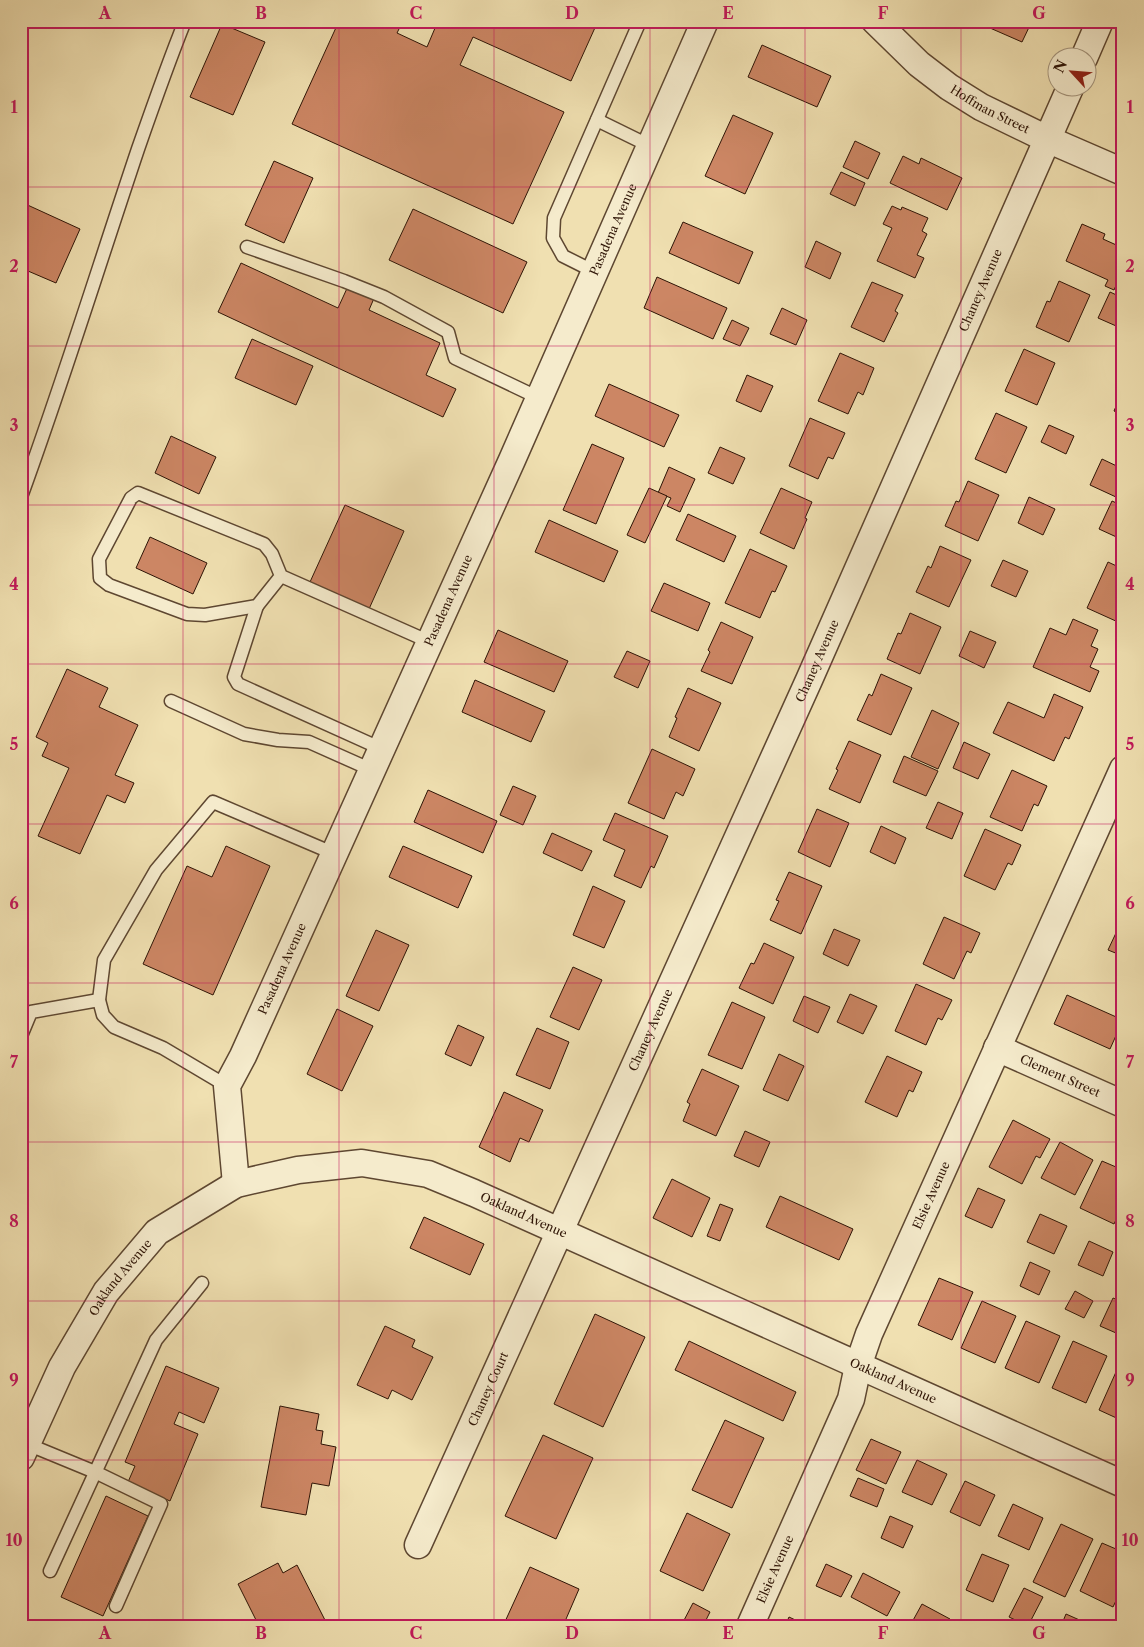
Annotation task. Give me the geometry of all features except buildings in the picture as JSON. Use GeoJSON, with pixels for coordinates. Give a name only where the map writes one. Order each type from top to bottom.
{"type":"FeatureCollection","features":[{"type":"Feature","properties":{"kind":"street","name":"Pasadena Avenue"},"geometry":{"type":"LineString","coordinates":[[227,1086],[243,1056],[430,642],[705,21]]}},
{"type":"Feature","properties":{"kind":"street","name":"Hoffman Street"},"geometry":{"type":"LineString","coordinates":[[875,21],[920,64],[949,87],[981,107],[1123,172]]}},
{"type":"Feature","properties":{"kind":"street"},"geometry":{"type":"LineString","coordinates":[[1088,48],[1100,21]]}},
{"type":"Feature","properties":{"kind":"street","name":"Chaney Avenue"},"geometry":{"type":"LineString","coordinates":[[558,1232],[809,680],[1066,98]]}},
{"type":"Feature","properties":{"kind":"street","name":"Elsie Avenue"},"geometry":{"type":"LineString","coordinates":[[750,1626],[851,1400],[858,1366],[869,1334],[1123,769]]}},
{"type":"Feature","properties":{"kind":"street","name":"Clement Street"},"geometry":{"type":"LineString","coordinates":[[997,1048],[1123,1104]]}},
{"type":"Feature","properties":{"kind":"street"},"geometry":{"type":"LineString","coordinates":[[227,1086],[236,1184]]}},
{"type":"Feature","properties":{"kind":"street","name":"Oakland Avenue"},"geometry":{"type":"LineString","coordinates":[[24,1450],[62,1367],[106,1292],[158,1232],[236,1184],[298,1170],[362,1163],[428,1174],[474,1193],[1123,1484]]}},
{"type":"Feature","properties":{"kind":"street","name":"Chaney Court"},"geometry":{"type":"LineString","coordinates":[[418,1545],[558,1232]]}},
{"type":"Feature","properties":{"kind":"lane"},"geometry":{"type":"LineString","coordinates":[[21,497],[52,411],[109,235],[184,21]]}},
{"type":"Feature","properties":{"kind":"lane"},"geometry":{"type":"LineString","coordinates":[[595,272],[563,256],[553,238],[554,218],[640,21]]}},
{"type":"Feature","properties":{"kind":"lane"},"geometry":{"type":"LineString","coordinates":[[597,120],[650,146]]}},
{"type":"Feature","properties":{"kind":"lane"},"geometry":{"type":"LineString","coordinates":[[246,247],[384,298],[448,332],[455,358],[539,398]]}},
{"type":"Feature","properties":{"kind":"lane"},"geometry":{"type":"LineString","coordinates":[[257,606],[205,615],[187,614],[109,585],[100,578],[99,559],[131,498],[138,493],[146,495],[264,544],[272,554],[281,576],[430,642]]}},
{"type":"Feature","properties":{"kind":"lane"},"geometry":{"type":"LineString","coordinates":[[281,576],[257,606],[234,677],[238,684],[377,759]]}},
{"type":"Feature","properties":{"kind":"lane"},"geometry":{"type":"LineString","coordinates":[[171,701],[244,734],[278,740],[309,742],[377,759]]}},
{"type":"Feature","properties":{"kind":"lane"},"geometry":{"type":"LineString","coordinates":[[227,1086],[163,1048],[114,1027],[103,1015],[99,1000],[104,960],[156,870],[214,802],[334,854]]}},
{"type":"Feature","properties":{"kind":"lane"},"geometry":{"type":"LineString","coordinates":[[21,1036],[31,1012],[99,1000]]}},
{"type":"Feature","properties":{"kind":"lane"},"geometry":{"type":"LineString","coordinates":[[50,1571],[156,1340],[202,1283]]}},
{"type":"Feature","properties":{"kind":"lane"},"geometry":{"type":"LineString","coordinates":[[24,1450],[95,1472],[161,1504],[116,1606]]}}]}
